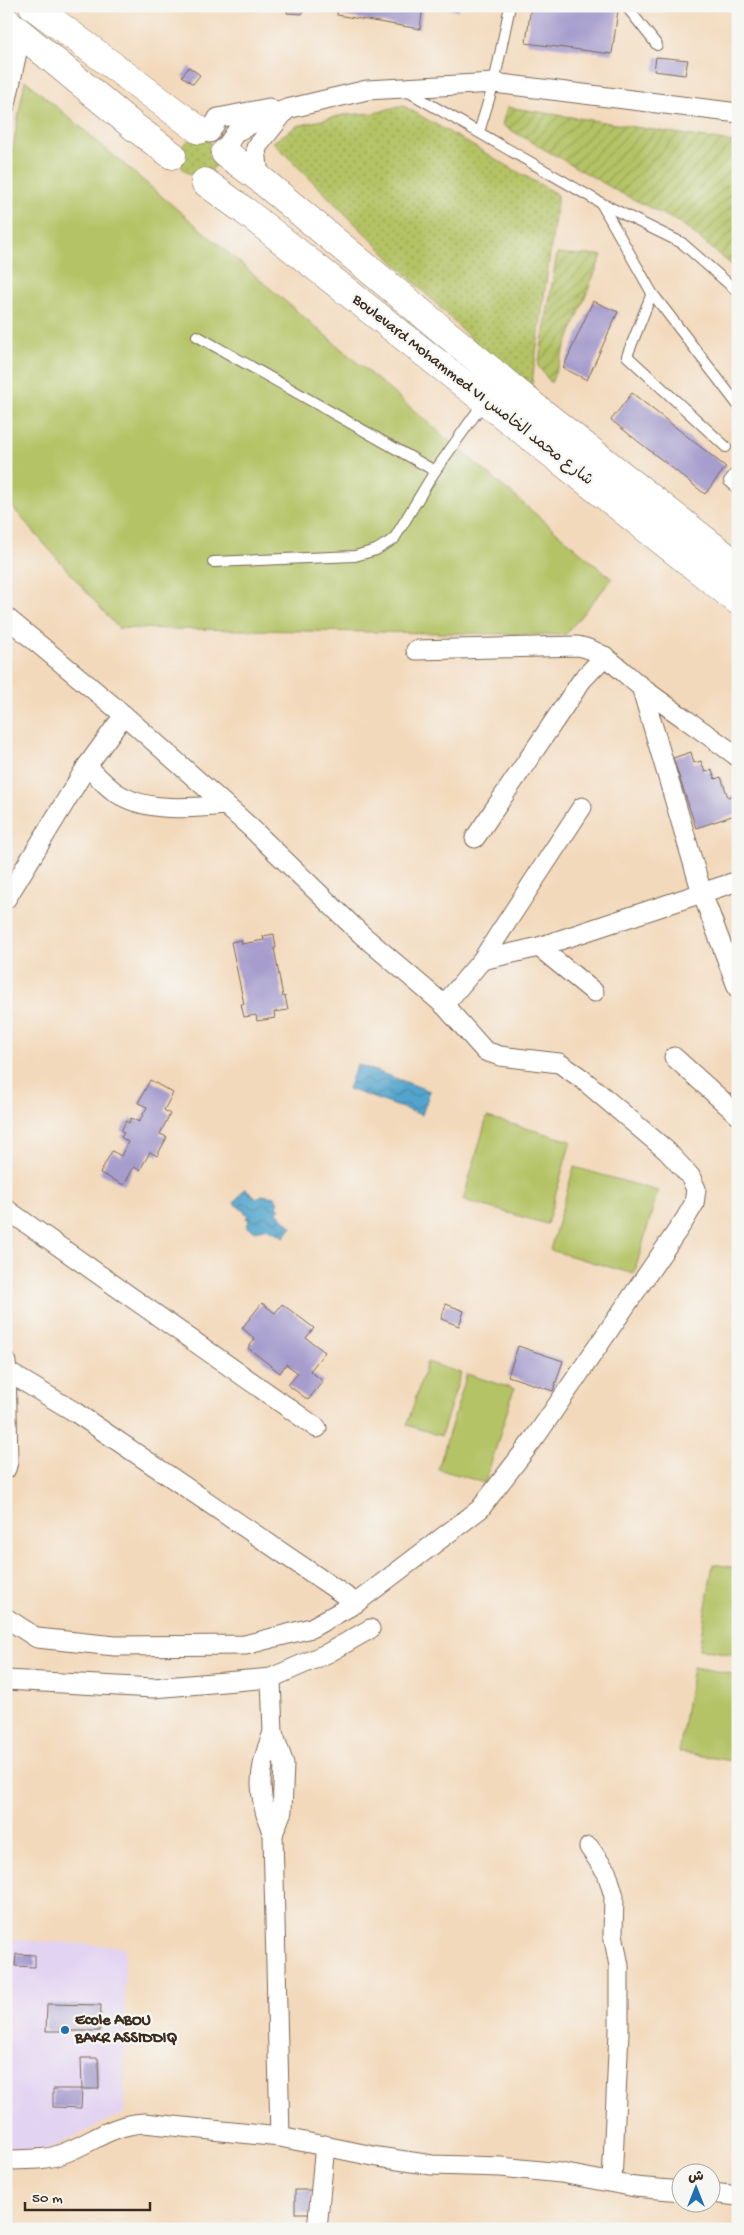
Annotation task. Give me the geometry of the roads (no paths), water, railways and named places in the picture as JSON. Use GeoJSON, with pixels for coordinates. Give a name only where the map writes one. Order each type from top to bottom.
{"type":"FeatureCollection","features":[{"type":"Feature","properties":{"kind":"main road","name":"Boulevard Mohammed VI شارع محمد الخامس"},"geometry":{"type":"LineString","coordinates":[[33,6],[214,142],[535,407],[738,566]]}},
{"type":"Feature","properties":{"kind":"main road"},"geometry":{"type":"LineString","coordinates":[[14,27],[172,155]]}},
{"type":"Feature","properties":{"kind":"main road"},"geometry":{"type":"LineString","coordinates":[[186,133],[214,142],[224,166],[216,176],[206,182],[193,183],[181,178],[174,168],[172,155],[176,142],[186,133]]}},
{"type":"Feature","properties":{"kind":"main road","name":"Boulevard Mohammed VI شارع محمد الخامس"},"geometry":{"type":"LineString","coordinates":[[206,182],[484,401],[548,449],[738,601]]}},
{"type":"Feature","properties":{"kind":"street"},"geometry":{"type":"LineString","coordinates":[[6,104],[14,27]]}},
{"type":"Feature","properties":{"kind":"street"},"geometry":{"type":"LineString","coordinates":[[214,142],[263,118],[287,109],[367,90],[494,83],[738,113]]}},
{"type":"Feature","properties":{"kind":"street"},"geometry":{"type":"LineString","coordinates":[[259,178],[256,148],[287,109]]}},
{"type":"Feature","properties":{"kind":"street"},"geometry":{"type":"LineString","coordinates":[[6,617],[124,715],[225,805],[361,934],[444,1005],[485,1051],[500,1056],[559,1063],[580,1078],[667,1151],[690,1176],[696,1189],[694,1204],[536,1436],[480,1509],[356,1603],[311,1628],[246,1645],[115,1646],[37,1638],[6,1618]]}},
{"type":"Feature","properties":{"kind":"street"},"geometry":{"type":"LineString","coordinates":[[416,650],[578,646],[591,648],[605,656],[641,686],[738,757]]}},
{"type":"Feature","properties":{"kind":"street"},"geometry":{"type":"LineString","coordinates":[[475,838],[582,680],[605,656]]}},
{"type":"Feature","properties":{"kind":"street"},"geometry":{"type":"LineString","coordinates":[[641,686],[702,894],[738,989]]}},
{"type":"Feature","properties":{"kind":"street"},"geometry":{"type":"LineString","coordinates":[[6,898],[87,766],[124,715]]}},
{"type":"Feature","properties":{"kind":"street"},"geometry":{"type":"LineString","coordinates":[[87,766],[114,791],[127,799],[172,808],[225,805]]}},
{"type":"Feature","properties":{"kind":"street"},"geometry":{"type":"LineString","coordinates":[[444,1005],[482,960],[582,807]]}},
{"type":"Feature","properties":{"kind":"street"},"geometry":{"type":"LineString","coordinates":[[482,960],[539,947],[738,881]]}},
{"type":"Feature","properties":{"kind":"street"},"geometry":{"type":"LineString","coordinates":[[539,947],[594,992]]}},
{"type":"Feature","properties":{"kind":"street"},"geometry":{"type":"LineString","coordinates":[[674,1057],[738,1115]]}},
{"type":"Feature","properties":{"kind":"street"},"geometry":{"type":"LineString","coordinates":[[6,1209],[317,1428]]}},
{"type":"Feature","properties":{"kind":"street"},"geometry":{"type":"LineString","coordinates":[[7,1367],[356,1603]]}},
{"type":"Feature","properties":{"kind":"street"},"geometry":{"type":"LineString","coordinates":[[6,1469],[7,1367]]}},
{"type":"Feature","properties":{"kind":"street"},"geometry":{"type":"LineString","coordinates":[[6,1680],[154,1688],[271,1678],[328,1653],[370,1628]]}},
{"type":"Feature","properties":{"kind":"street"},"geometry":{"type":"LineString","coordinates":[[271,1678],[273,1733],[284,1764],[282,1811],[273,1834],[280,2137]]}},
{"type":"Feature","properties":{"kind":"street"},"geometry":{"type":"LineString","coordinates":[[589,1847],[607,1873],[614,1896],[613,1934],[619,1966],[619,2032],[612,2182]]}},
{"type":"Feature","properties":{"kind":"street"},"geometry":{"type":"LineString","coordinates":[[6,2160],[31,2160],[64,2154],[116,2127],[144,2123],[280,2137],[378,2157],[432,2165],[501,2167],[561,2172],[635,2187],[672,2190]]}},
{"type":"Feature","properties":{"kind":"street"},"geometry":{"type":"LineString","coordinates":[[317,2229],[325,2145]]}},
{"type":"Feature","properties":{"kind":"street"},"geometry":{"type":"LineString","coordinates":[[722,2195],[738,2196]]}},
{"type":"Feature","properties":{"kind":"lane"},"geometry":{"type":"LineString","coordinates":[[479,132],[494,83],[510,6]]}},
{"type":"Feature","properties":{"kind":"lane"},"geometry":{"type":"LineString","coordinates":[[626,6],[657,45]]}},
{"type":"Feature","properties":{"kind":"lane"},"geometry":{"type":"LineString","coordinates":[[403,89],[601,203],[682,243],[738,292]]}},
{"type":"Feature","properties":{"kind":"lane"},"geometry":{"type":"LineString","coordinates":[[601,203],[652,293],[738,405]]}},
{"type":"Feature","properties":{"kind":"lane"},"geometry":{"type":"LineString","coordinates":[[652,293],[627,356],[726,447]]}},
{"type":"Feature","properties":{"kind":"lane"},"geometry":{"type":"LineString","coordinates":[[197,336],[436,472]]}},
{"type":"Feature","properties":{"kind":"lane"},"geometry":{"type":"LineString","coordinates":[[213,562],[355,556],[376,550],[394,539],[484,401]]}},
{"type":"Feature","properties":{"kind":"lane"},"geometry":{"type":"LineString","coordinates":[[738,470],[729,481],[738,489]]}},
{"type":"Feature","properties":{"kind":"water"},"geometry":{"type":"Polygon","coordinates":[[[357,1064],[430,1091],[422,1115],[348,1089],[357,1064]]]}},
{"type":"Feature","properties":{"kind":"water"},"geometry":{"type":"Polygon","coordinates":[[[245,1188],[257,1198],[262,1195],[275,1197],[278,1202],[277,1207],[280,1209],[277,1212],[292,1227],[284,1237],[267,1228],[255,1231],[247,1227],[249,1220],[246,1218],[248,1215],[234,1203],[245,1188]]]}},
{"type":"Feature","properties":{"kind":"place","name":"Ecole ABOU BAKR ASSIDDIQ"},"geometry":{"type":"Point","coordinates":[65,2030]}}]}
